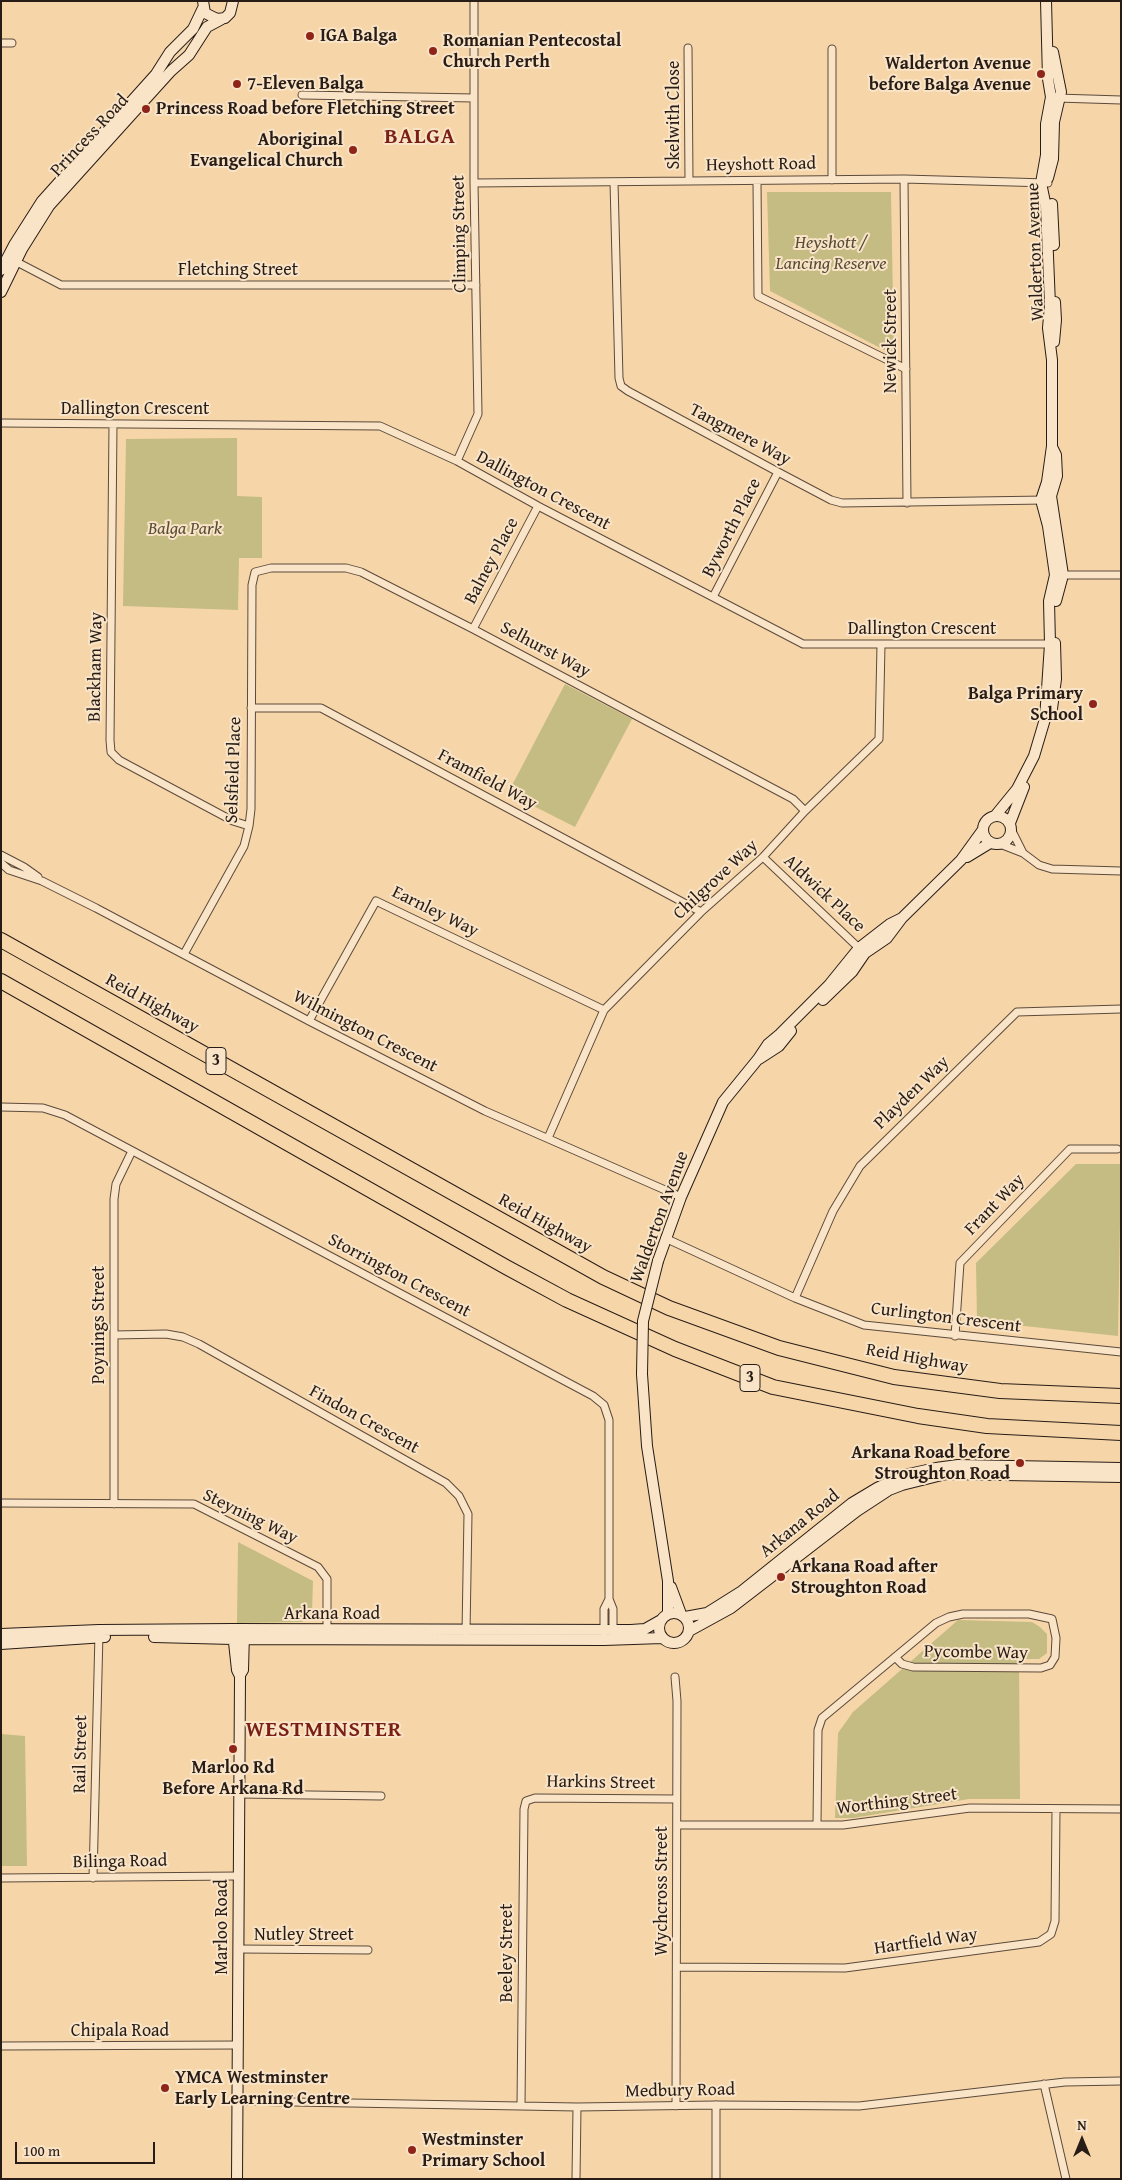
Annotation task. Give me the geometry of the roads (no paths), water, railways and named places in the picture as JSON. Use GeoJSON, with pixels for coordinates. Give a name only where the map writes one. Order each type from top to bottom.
{"type":"FeatureCollection","features":[{"type":"Feature","properties":{"kind":"highway","name":"Reid Highway"},"geometry":{"type":"LineString","coordinates":[[1,940],[594,1272],[669,1308],[778,1348],[894,1377],[1000,1391],[1121,1396]]}},
{"type":"Feature","properties":{"kind":"highway","name":"3"},"geometry":{"type":"LineString","coordinates":[[1,981],[506,1267],[568,1300],[674,1350],[773,1387],[918,1416],[986,1426],[1121,1433]]}},
{"type":"Feature","properties":{"kind":"street","name":"Princess Road"},"geometry":{"type":"LineString","coordinates":[[1,270],[63,189],[171,71],[189,55],[207,27],[230,13],[233,1]]}},
{"type":"Feature","properties":{"kind":"street","name":"Climping Street"},"geometry":{"type":"LineString","coordinates":[[457,461],[478,414],[474,183],[474,1]]}},
{"type":"Feature","properties":{"kind":"street","name":"Walderton Avenue"},"geometry":{"type":"LineString","coordinates":[[1046,1],[1048,79],[1056,98]]}},
{"type":"Feature","properties":{"kind":"street","name":"Walderton Avenue"},"geometry":{"type":"LineString","coordinates":[[995,816],[1017,789],[1034,756],[1046,719],[1059,575],[1046,500],[1057,468],[1056,455],[1052,446],[1051,353],[1048,328],[1050,305],[1045,183],[1046,124],[1056,98],[1053,55],[1053,1]]}},
{"type":"Feature","properties":{"kind":"street","name":"Princess Road"},"geometry":{"type":"LineString","coordinates":[[1,292],[11,259],[42,200],[156,74],[170,52],[193,29],[203,3]]}},
{"type":"Feature","properties":{"kind":"street"},"geometry":{"type":"LineString","coordinates":[[203,3],[209,16],[222,18]]}},
{"type":"Feature","properties":{"kind":"street"},"geometry":{"type":"LineString","coordinates":[[1,43],[12,43]]}},
{"type":"Feature","properties":{"kind":"street","name":"Skelwith Close"},"geometry":{"type":"LineString","coordinates":[[688,48],[689,181]]}},
{"type":"Feature","properties":{"kind":"street"},"geometry":{"type":"LineString","coordinates":[[832,50],[832,180]]}},
{"type":"Feature","properties":{"kind":"street"},"geometry":{"type":"LineString","coordinates":[[302,95],[474,98]]}},
{"type":"Feature","properties":{"kind":"street"},"geometry":{"type":"LineString","coordinates":[[1056,98],[1121,100]]}},
{"type":"Feature","properties":{"kind":"street","name":"Heyshott Road"},"geometry":{"type":"LineString","coordinates":[[474,183],[904,179],[1045,183]]}},
{"type":"Feature","properties":{"kind":"street","name":"Newick Street"},"geometry":{"type":"LineString","coordinates":[[904,179],[907,503]]}},
{"type":"Feature","properties":{"kind":"street"},"geometry":{"type":"LineString","coordinates":[[756,180],[758,296],[906,369]]}},
{"type":"Feature","properties":{"kind":"street","name":"Tangmere Way"},"geometry":{"type":"LineString","coordinates":[[614,182],[619,378],[622,386],[628,391],[831,500],[842,503],[1046,500]]}},
{"type":"Feature","properties":{"kind":"street","name":"Fletching Street"},"geometry":{"type":"LineString","coordinates":[[11,259],[61,285],[476,285]]}},
{"type":"Feature","properties":{"kind":"street","name":"Dallington Crescent"},"geometry":{"type":"LineString","coordinates":[[1,423],[380,426],[457,461],[538,506],[803,644],[1053,644]]}},
{"type":"Feature","properties":{"kind":"street","name":"Blackham Way"},"geometry":{"type":"LineString","coordinates":[[113,424],[110,740],[112,752],[118,760],[233,821],[249,826]]}},
{"type":"Feature","properties":{"kind":"street","name":"Byworth Place"},"geometry":{"type":"LineString","coordinates":[[713,597],[778,472]]}},
{"type":"Feature","properties":{"kind":"street","name":"Balney Place"},"geometry":{"type":"LineString","coordinates":[[473,629],[538,506]]}},
{"type":"Feature","properties":{"kind":"street","name":"Selhurst Way"},"geometry":{"type":"LineString","coordinates":[[255,572],[270,568],[346,568],[361,572],[473,629],[793,799],[806,811]]}},
{"type":"Feature","properties":{"kind":"street","name":"Selsfield Place"},"geometry":{"type":"LineString","coordinates":[[184,954],[244,846],[249,826],[252,809],[252,585],[255,572]]}},
{"type":"Feature","properties":{"kind":"street"},"geometry":{"type":"LineString","coordinates":[[1059,575],[1121,575]]}},
{"type":"Feature","properties":{"kind":"street","name":"Chilgrove Way"},"geometry":{"type":"LineString","coordinates":[[548,1138],[604,1010],[701,912],[763,858],[806,811],[880,738],[880,644]]}},
{"type":"Feature","properties":{"kind":"street","name":"Walderton Avenue"},"geometry":{"type":"LineString","coordinates":[[1011,827],[1019,796],[1046,736],[1055,696],[1053,644]]}},
{"type":"Feature","properties":{"kind":"street","name":"Framfield Way"},"geometry":{"type":"LineString","coordinates":[[251,708],[322,708],[701,912]]}},
{"type":"Feature","properties":{"kind":"street"},"geometry":{"type":"LineString","coordinates":[[1023,854],[1006,818],[995,816],[986,821],[982,831],[984,837],[995,844],[1023,854],[1038,865],[1052,870],[1121,871]]}},
{"type":"Feature","properties":{"kind":"street"},"geometry":{"type":"LineString","coordinates":[[995,844],[1008,840],[1011,827]]}},
{"type":"Feature","properties":{"kind":"street","name":"Walderton Avenue"},"geometry":{"type":"LineString","coordinates":[[664,1617],[668,1581],[648,1446],[642,1374],[643,1321],[665,1238],[681,1197],[723,1102],[771,1040],[806,1012],[862,950],[890,924],[902,918],[962,860],[982,831]]}},
{"type":"Feature","properties":{"kind":"street","name":"Walderton Avenue"},"geometry":{"type":"LineString","coordinates":[[962,860],[995,844]]}},
{"type":"Feature","properties":{"kind":"street","name":"Wilmington Crescent"},"geometry":{"type":"LineString","coordinates":[[1,855],[24,867],[42,881]]}},
{"type":"Feature","properties":{"kind":"street","name":"Aldwick Place"},"geometry":{"type":"LineString","coordinates":[[763,858],[862,950]]}},
{"type":"Feature","properties":{"kind":"street","name":"Wilmington Crescent"},"geometry":{"type":"LineString","coordinates":[[1,863],[9,870],[42,881],[309,1021],[485,1110],[681,1197]]}},
{"type":"Feature","properties":{"kind":"street","name":"Earnley Way"},"geometry":{"type":"LineString","coordinates":[[309,1021],[376,900],[604,1010]]}},
{"type":"Feature","properties":{"kind":"street","name":"Playden Way"},"geometry":{"type":"LineString","coordinates":[[795,1298],[833,1211],[860,1166],[1017,1012],[1121,1009]]}},
{"type":"Feature","properties":{"kind":"street","name":"Storrington Crescent"},"geometry":{"type":"LineString","coordinates":[[1,1108],[36,1107],[58,1111],[593,1396],[604,1405],[609,1420],[609,1599],[604,1609],[609,1635]]}},
{"type":"Feature","properties":{"kind":"street","name":"Frant Way"},"geometry":{"type":"LineString","coordinates":[[955,1336],[960,1263],[1070,1149],[1117,1149]]}},
{"type":"Feature","properties":{"kind":"street","name":"Poynings Street"},"geometry":{"type":"LineString","coordinates":[[114,1504],[114,1199],[116,1184],[132,1151]]}},
{"type":"Feature","properties":{"kind":"street","name":"Curlington Crescent"},"geometry":{"type":"LineString","coordinates":[[665,1238],[795,1298],[864,1325],[1121,1352]]}},
{"type":"Feature","properties":{"kind":"street","name":"Findon Crescent"},"geometry":{"type":"LineString","coordinates":[[114,1334],[166,1334],[183,1337],[199,1344],[446,1483],[459,1496],[468,1514],[466,1635]]}},
{"type":"Feature","properties":{"kind":"street","name":"Arkana Road"},"geometry":{"type":"LineString","coordinates":[[683,1616],[707,1613],[742,1591],[852,1503],[904,1475],[936,1468],[958,1466],[1121,1468]]}},
{"type":"Feature","properties":{"kind":"street","name":"Arkana Road"},"geometry":{"type":"LineString","coordinates":[[689,1632],[731,1608],[857,1510],[889,1490],[902,1485],[946,1474],[1121,1477]]}},
{"type":"Feature","properties":{"kind":"street","name":"Steyning Way"},"geometry":{"type":"LineString","coordinates":[[1,1503],[194,1504],[318,1567],[326,1579],[327,1635]]}},
{"type":"Feature","properties":{"kind":"street","name":"Walderton Avenue"},"geometry":{"type":"LineString","coordinates":[[668,1581],[683,1616]]}},
{"type":"Feature","properties":{"kind":"street","name":"Pycombe Way"},"geometry":{"type":"LineString","coordinates":[[817,1825],[818,1730],[822,1718],[895,1657],[936,1623],[962,1614],[1029,1614],[1052,1619],[1056,1638],[1055,1657],[1050,1665],[1040,1668],[913,1667],[902,1664],[895,1657]]}},
{"type":"Feature","properties":{"kind":"street"},"geometry":{"type":"LineString","coordinates":[[683,1616],[690,1626],[684,1640],[668,1643],[662,1638],[659,1632],[664,1617],[683,1616]]}},
{"type":"Feature","properties":{"kind":"street","name":"Arkana Road"},"geometry":{"type":"LineString","coordinates":[[609,1635],[644,1629],[664,1617]]}},
{"type":"Feature","properties":{"kind":"street","name":"Arkana Road"},"geometry":{"type":"LineString","coordinates":[[1,1644],[99,1633]]}},
{"type":"Feature","properties":{"kind":"street","name":"Rail Street"},"geometry":{"type":"LineString","coordinates":[[93,1878],[99,1633]]}},
{"type":"Feature","properties":{"kind":"street","name":"Arkana Road"},"geometry":{"type":"LineString","coordinates":[[1,1634],[609,1635],[662,1638]]}},
{"type":"Feature","properties":{"kind":"street","name":"Marloo Road"},"geometry":{"type":"LineString","coordinates":[[236,2179],[240,1676],[237,1670],[239,1634]]}},
{"type":"Feature","properties":{"kind":"street","name":"Wychcross Street"},"geometry":{"type":"LineString","coordinates":[[675,1677],[677,1701],[676,2106]]}},
{"type":"Feature","properties":{"kind":"street"},"geometry":{"type":"LineString","coordinates":[[239,1794],[381,1796]]}},
{"type":"Feature","properties":{"kind":"street","name":"Harkins Street"},"geometry":{"type":"LineString","coordinates":[[526,1801],[535,1798],[676,1799]]}},
{"type":"Feature","properties":{"kind":"street","name":"Beeley Street"},"geometry":{"type":"LineString","coordinates":[[521,2106],[524,1809],[526,1801]]}},
{"type":"Feature","properties":{"kind":"street","name":"Worthing Street"},"geometry":{"type":"LineString","coordinates":[[677,1825],[843,1826],[970,1808],[1121,1809]]}},
{"type":"Feature","properties":{"kind":"street","name":"Hartfield Way"},"geometry":{"type":"LineString","coordinates":[[677,1967],[845,1968],[1039,1942],[1051,1934],[1055,1921],[1056,1809]]}},
{"type":"Feature","properties":{"kind":"street","name":"Bilinga Road"},"geometry":{"type":"LineString","coordinates":[[1,1878],[238,1876]]}},
{"type":"Feature","properties":{"kind":"street","name":"Nutley Street"},"geometry":{"type":"LineString","coordinates":[[239,1949],[368,1950]]}},
{"type":"Feature","properties":{"kind":"street","name":"Chipala Road"},"geometry":{"type":"LineString","coordinates":[[1,2046],[238,2045]]}},
{"type":"Feature","properties":{"kind":"street","name":"Medbury Road"},"geometry":{"type":"LineString","coordinates":[[237,2101],[577,2107],[716,2105],[860,2106],[1044,2084],[1121,2081]]}},
{"type":"Feature","properties":{"kind":"street"},"geometry":{"type":"LineString","coordinates":[[1044,2084],[1066,2179]]}},
{"type":"Feature","properties":{"kind":"street"},"geometry":{"type":"LineString","coordinates":[[716,2105],[716,2179]]}},
{"type":"Feature","properties":{"kind":"street"},"geometry":{"type":"LineString","coordinates":[[576,2179],[577,2107]]}},
{"type":"Feature","properties":{"kind":"place","name":"IGA Balga"},"geometry":{"type":"Point","coordinates":[310,36]}},
{"type":"Feature","properties":{"kind":"place","name":"Romanian Pentecostal Church Perth"},"geometry":{"type":"Point","coordinates":[433,51]}},
{"type":"Feature","properties":{"kind":"place","name":"Walderton Avenue before Balga Avenue"},"geometry":{"type":"Point","coordinates":[1041,74]}},
{"type":"Feature","properties":{"kind":"place","name":"7-Eleven Balga"},"geometry":{"type":"Point","coordinates":[237,84]}},
{"type":"Feature","properties":{"kind":"place","name":"Princess Road before Fletching Street"},"geometry":{"type":"Point","coordinates":[146,109]}},
{"type":"Feature","properties":{"kind":"place","name":"Aboriginal Evangelical Church"},"geometry":{"type":"Point","coordinates":[353,150]}},
{"type":"Feature","properties":{"kind":"place","name":"Balga Primary School"},"geometry":{"type":"Point","coordinates":[1093,704]}},
{"type":"Feature","properties":{"kind":"place","name":"Arkana Road before Stroughton Road"},"geometry":{"type":"Point","coordinates":[1020,1463]}},
{"type":"Feature","properties":{"kind":"place","name":"Arkana Road after Stroughton Road"},"geometry":{"type":"Point","coordinates":[781,1577]}},
{"type":"Feature","properties":{"kind":"place","name":"Marloo Rd Before Arkana Rd"},"geometry":{"type":"Point","coordinates":[233,1749]}},
{"type":"Feature","properties":{"kind":"place","name":"YMCA Westminster Early Learning Centre"},"geometry":{"type":"Point","coordinates":[165,2088]}},
{"type":"Feature","properties":{"kind":"place","name":"Westminster Primary School"},"geometry":{"type":"Point","coordinates":[412,2150]}},
{"type":"Feature","properties":{"kind":"district","name":"BALGA"},"geometry":{"type":"Point","coordinates":[420,137]}},
{"type":"Feature","properties":{"kind":"district","name":"WESTMINSTER"},"geometry":{"type":"Point","coordinates":[324,1730]}},
{"type":"Feature","properties":{"kind":"park label","name":"Heyshott / Lancing Reserve"},"geometry":{"type":"Point","coordinates":[831,253]}},
{"type":"Feature","properties":{"kind":"park label","name":"Balga Park"},"geometry":{"type":"Point","coordinates":[185,529]}}]}
